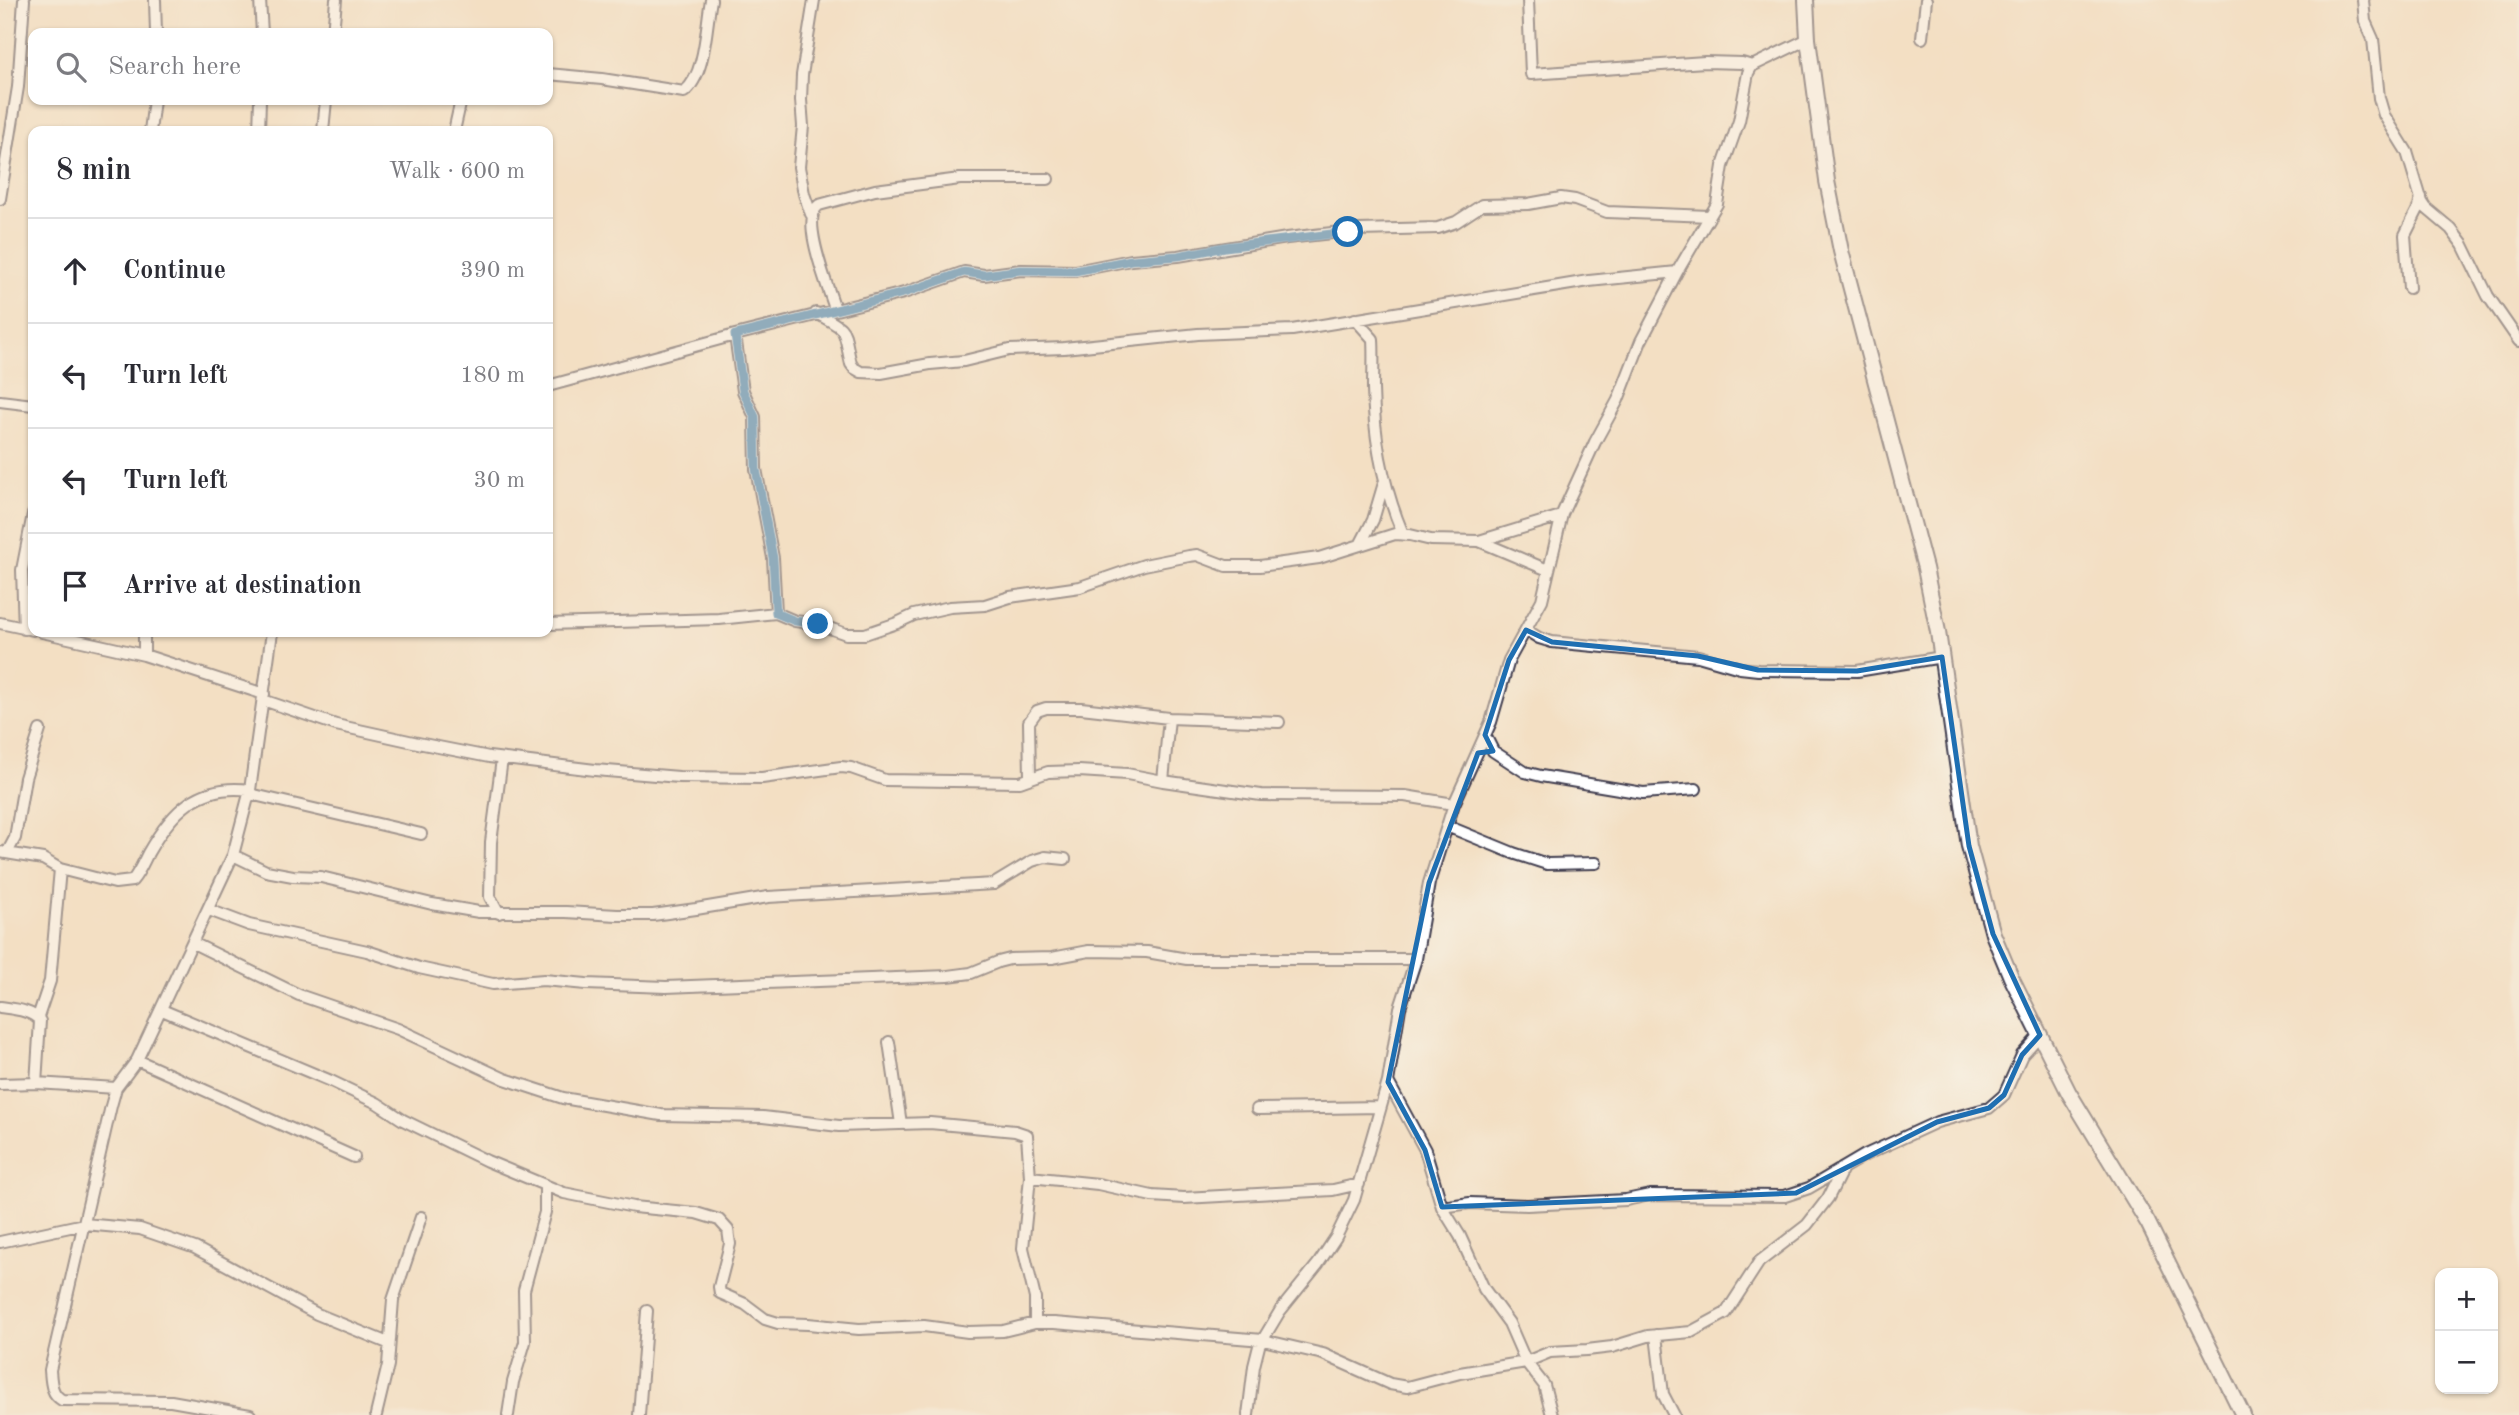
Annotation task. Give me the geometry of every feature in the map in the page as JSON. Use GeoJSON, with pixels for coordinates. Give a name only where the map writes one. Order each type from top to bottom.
{"type":"FeatureCollection","features":[{"type":"Feature","properties":{"kind":"street"},"geometry":{"type":"LineString","coordinates":[[0,199],[18,87],[23,0]]}},
{"type":"Feature","properties":{"kind":"street"},"geometry":{"type":"LineString","coordinates":[[155,0],[156,28]]}},
{"type":"Feature","properties":{"kind":"street"},"geometry":{"type":"LineString","coordinates":[[260,0],[262,28]]}},
{"type":"Feature","properties":{"kind":"street"},"geometry":{"type":"LineString","coordinates":[[333,28],[336,0]]}},
{"type":"Feature","properties":{"kind":"street"},"geometry":{"type":"LineString","coordinates":[[553,74],[684,92],[690,87],[706,44],[710,0]]}},
{"type":"Feature","properties":{"kind":"street"},"geometry":{"type":"LineString","coordinates":[[814,0],[804,63],[799,167],[818,257],[835,309]]}},
{"type":"Feature","properties":{"kind":"street"},"geometry":{"type":"LineString","coordinates":[[1528,0],[1531,74],[1705,62],[1742,63],[1752,66]]}},
{"type":"Feature","properties":{"kind":"street"},"geometry":{"type":"LineString","coordinates":[[1806,0],[1808,39],[1827,181],[1841,251],[1924,568],[1942,657],[1969,846],[1993,934],[2069,1093],[2148,1223],[2243,1415]]}},
{"type":"Feature","properties":{"kind":"street"},"geometry":{"type":"LineString","coordinates":[[1922,38],[1926,0]]}},
{"type":"Feature","properties":{"kind":"street"},"geometry":{"type":"LineString","coordinates":[[2363,0],[2384,115],[2407,152],[2426,208],[2451,229],[2463,245],[2488,296],[2519,341]]}},
{"type":"Feature","properties":{"kind":"street"},"geometry":{"type":"LineString","coordinates":[[1248,1415],[1254,1366],[1263,1340],[1280,1311],[1336,1237],[1359,1184],[1388,1082],[1401,1008],[1416,959],[1429,883],[1454,804],[1485,736],[1509,660],[1542,600],[1561,516],[1595,442],[1618,400],[1641,341],[1720,194],[1723,166],[1739,121],[1748,73],[1752,66],[1808,39]]}},
{"type":"Feature","properties":{"kind":"street"},"geometry":{"type":"LineString","coordinates":[[151,126],[153,105]]}},
{"type":"Feature","properties":{"kind":"street"},"geometry":{"type":"LineString","coordinates":[[259,126],[260,105]]}},
{"type":"Feature","properties":{"kind":"street"},"geometry":{"type":"LineString","coordinates":[[323,126],[326,105]]}},
{"type":"Feature","properties":{"kind":"street"},"geometry":{"type":"LineString","coordinates":[[455,126],[460,105]]}},
{"type":"Feature","properties":{"kind":"street"},"geometry":{"type":"LineString","coordinates":[[811,214],[819,205],[875,190],[960,179],[1048,179]]}},
{"type":"Feature","properties":{"kind":"street"},"geometry":{"type":"LineString","coordinates":[[2409,288],[2405,235],[2421,197]]}},
{"type":"Feature","properties":{"kind":"street"},"geometry":{"type":"LineString","coordinates":[[806,198],[819,205]]}},
{"type":"Feature","properties":{"kind":"street"},"geometry":{"type":"LineString","coordinates":[[553,385],[816,313],[904,293],[964,272],[984,275],[1021,270],[1075,271],[1131,260],[1178,256],[1287,238],[1359,230],[1438,228],[1456,222],[1482,205],[1528,204],[1561,198],[1575,200],[1607,212],[1710,216]]}},
{"type":"Feature","properties":{"kind":"street"},"geometry":{"type":"LineString","coordinates":[[816,313],[844,330],[851,364],[854,368],[870,373],[964,361],[1009,350],[1064,348],[1198,334],[1292,330],[1589,281],[1676,272]]}},
{"type":"Feature","properties":{"kind":"street"},"geometry":{"type":"LineString","coordinates":[[1355,319],[1373,340],[1375,415],[1385,480],[1403,534]]}},
{"type":"Feature","properties":{"kind":"street"},"geometry":{"type":"LineString","coordinates":[[735,335],[743,391],[755,417],[756,469],[773,558],[776,613]]}},
{"type":"Feature","properties":{"kind":"street"},"geometry":{"type":"LineString","coordinates":[[0,401],[28,404]]}},
{"type":"Feature","properties":{"kind":"street"},"geometry":{"type":"LineString","coordinates":[[1360,545],[1375,513],[1385,480]]}},
{"type":"Feature","properties":{"kind":"street"},"geometry":{"type":"LineString","coordinates":[[553,624],[719,620],[776,613],[795,621],[818,624],[846,634],[865,634],[924,612],[985,605],[1010,597],[1080,587],[1144,565],[1173,559],[1197,555],[1226,566],[1260,566],[1319,558],[1386,536],[1403,534],[1431,540],[1479,541],[1561,516]]}},
{"type":"Feature","properties":{"kind":"street"},"geometry":{"type":"LineString","coordinates":[[28,539],[22,570],[28,621]]}},
{"type":"Feature","properties":{"kind":"street"},"geometry":{"type":"LineString","coordinates":[[1479,541],[1548,570]]}},
{"type":"Feature","properties":{"kind":"street"},"geometry":{"type":"LineString","coordinates":[[0,623],[28,629]]}},
{"type":"Feature","properties":{"kind":"street"},"geometry":{"type":"LineString","coordinates":[[1526,630],[1552,642],[1698,656],[1740,668],[1758,670],[1857,671],[1942,657]]}},
{"type":"Feature","properties":{"kind":"street"},"geometry":{"type":"LineString","coordinates":[[64,637],[144,655],[335,725],[502,759],[646,776],[679,777],[762,778],[841,767],[885,780],[1014,782],[1048,772],[1079,771],[1127,774],[1261,795],[1405,796],[1454,804]]}},
{"type":"Feature","properties":{"kind":"street"},"geometry":{"type":"LineString","coordinates":[[144,637],[144,655]]}},
{"type":"Feature","properties":{"kind":"street"},"geometry":{"type":"LineString","coordinates":[[250,1415],[172,1401],[62,1401],[56,1397],[50,1370],[85,1224],[92,1178],[116,1088],[137,1059],[162,1010],[233,855],[250,792],[271,637]]}},
{"type":"Feature","properties":{"kind":"street"},"geometry":{"type":"LineString","coordinates":[[1030,777],[1028,728],[1034,714],[1040,709],[1051,707],[1169,718],[1279,722]]}},
{"type":"Feature","properties":{"kind":"street"},"geometry":{"type":"LineString","coordinates":[[1163,781],[1169,718]]}},
{"type":"Feature","properties":{"kind":"street"},"geometry":{"type":"LineString","coordinates":[[40,730],[25,778],[15,838],[4,852],[43,859],[60,869],[115,883],[132,881],[156,841],[178,813],[201,795],[231,788],[421,834]]}},
{"type":"Feature","properties":{"kind":"street"},"geometry":{"type":"LineString","coordinates":[[1485,736],[1493,751],[1525,772],[1643,793],[1696,789]]}},
{"type":"Feature","properties":{"kind":"street"},"geometry":{"type":"LineString","coordinates":[[1478,752],[1493,751]]}},
{"type":"Feature","properties":{"kind":"street"},"geometry":{"type":"LineString","coordinates":[[499,913],[490,897],[491,842],[502,759]]}},
{"type":"Feature","properties":{"kind":"street"},"geometry":{"type":"LineString","coordinates":[[1447,826],[1547,864],[1597,863]]}},
{"type":"Feature","properties":{"kind":"street"},"geometry":{"type":"LineString","coordinates":[[233,855],[266,871],[321,877],[432,904],[479,912],[617,915],[653,915],[768,897],[994,884],[1032,861],[1045,857],[1065,859]]}},
{"type":"Feature","properties":{"kind":"street"},"geometry":{"type":"LineString","coordinates":[[36,1083],[40,1031],[38,1017],[50,982],[60,869]]}},
{"type":"Feature","properties":{"kind":"street"},"geometry":{"type":"LineString","coordinates":[[479,912],[490,897]]}},
{"type":"Feature","properties":{"kind":"street"},"geometry":{"type":"LineString","coordinates":[[209,910],[249,925],[367,951],[419,968],[492,984],[544,979],[613,985],[721,986],[948,976],[971,973],[998,962],[1052,958],[1089,951],[1147,952],[1187,958],[1416,959]]}},
{"type":"Feature","properties":{"kind":"street"},"geometry":{"type":"LineString","coordinates":[[193,943],[299,995],[398,1029],[505,1079],[563,1098],[661,1115],[763,1118],[839,1126],[930,1123],[1015,1131],[1027,1135],[1030,1177],[1023,1248],[1035,1298],[1035,1323]]}},
{"type":"Feature","properties":{"kind":"street"},"geometry":{"type":"LineString","coordinates":[[0,1007],[38,1017]]}},
{"type":"Feature","properties":{"kind":"street"},"geometry":{"type":"LineString","coordinates":[[162,1010],[331,1080],[377,1103],[403,1120],[487,1161],[564,1193],[634,1207],[696,1213],[719,1220],[728,1230],[730,1244],[719,1287],[720,1293],[746,1304],[770,1322],[859,1329],[924,1326],[968,1332],[1003,1331],[1035,1323],[1054,1322],[1263,1340],[1323,1354],[1390,1384],[1407,1387],[1460,1373],[1526,1362],[1549,1352],[1612,1347],[1656,1335],[1691,1332],[1726,1313],[1759,1262],[1807,1225],[1828,1198],[1843,1168]]}},
{"type":"Feature","properties":{"kind":"street"},"geometry":{"type":"LineString","coordinates":[[1442,1207],[1470,1203],[1527,1205],[1614,1201],[1650,1195],[1785,1196],[1809,1188],[1865,1155],[1937,1122],[1989,1108],[2004,1096],[2022,1055],[2040,1035]]}},
{"type":"Feature","properties":{"kind":"street"},"geometry":{"type":"LineString","coordinates":[[889,1042],[901,1124]]}},
{"type":"Feature","properties":{"kind":"street"},"geometry":{"type":"LineString","coordinates":[[137,1059],[354,1157]]}},
{"type":"Feature","properties":{"kind":"street"},"geometry":{"type":"LineString","coordinates":[[1388,1082],[1424,1150],[1442,1207],[1460,1236],[1483,1289],[1509,1323],[1526,1362],[1544,1385],[1552,1415]]}},
{"type":"Feature","properties":{"kind":"street"},"geometry":{"type":"LineString","coordinates":[[0,1084],[36,1083],[116,1088]]}},
{"type":"Feature","properties":{"kind":"street"},"geometry":{"type":"LineString","coordinates":[[1257,1109],[1380,1107]]}},
{"type":"Feature","properties":{"kind":"street"},"geometry":{"type":"LineString","coordinates":[[1030,1177],[1098,1184],[1152,1196],[1184,1198],[1334,1189],[1359,1184]]}},
{"type":"Feature","properties":{"kind":"street"},"geometry":{"type":"LineString","coordinates":[[508,1415],[513,1382],[525,1342],[524,1290],[545,1212],[545,1185]]}},
{"type":"Feature","properties":{"kind":"street"},"geometry":{"type":"LineString","coordinates":[[376,1415],[388,1365],[393,1300],[421,1217]]}},
{"type":"Feature","properties":{"kind":"street"},"geometry":{"type":"LineString","coordinates":[[0,1242],[85,1224],[140,1229],[195,1248],[317,1314],[388,1343]]}},
{"type":"Feature","properties":{"kind":"street"},"geometry":{"type":"LineString","coordinates":[[639,1415],[647,1311]]}},
{"type":"Feature","properties":{"kind":"street"},"geometry":{"type":"LineString","coordinates":[[1656,1335],[1663,1394],[1674,1415]]}},
{"type":"Feature","properties":{"kind":"highlighted area"},"geometry":{"type":"Polygon","coordinates":[[[1526,630],[1552,642],[1698,656],[1758,670],[1857,671],[1942,657],[1969,846],[1993,934],[2040,1035],[2022,1055],[2004,1095],[1989,1108],[1937,1122],[1796,1193],[1442,1207],[1425,1150],[1388,1082],[1429,883],[1478,753],[1493,751],[1485,735],[1509,660],[1526,630]]]}},
{"type":"Feature","properties":{"kind":"route"},"geometry":{"type":"LineString","coordinates":[[818,624],[795,621],[776,613],[773,558],[756,469],[755,417],[743,391],[735,335],[904,293],[964,272],[984,275],[1021,270],[1075,271],[1131,260],[1348,232]]}}]}
